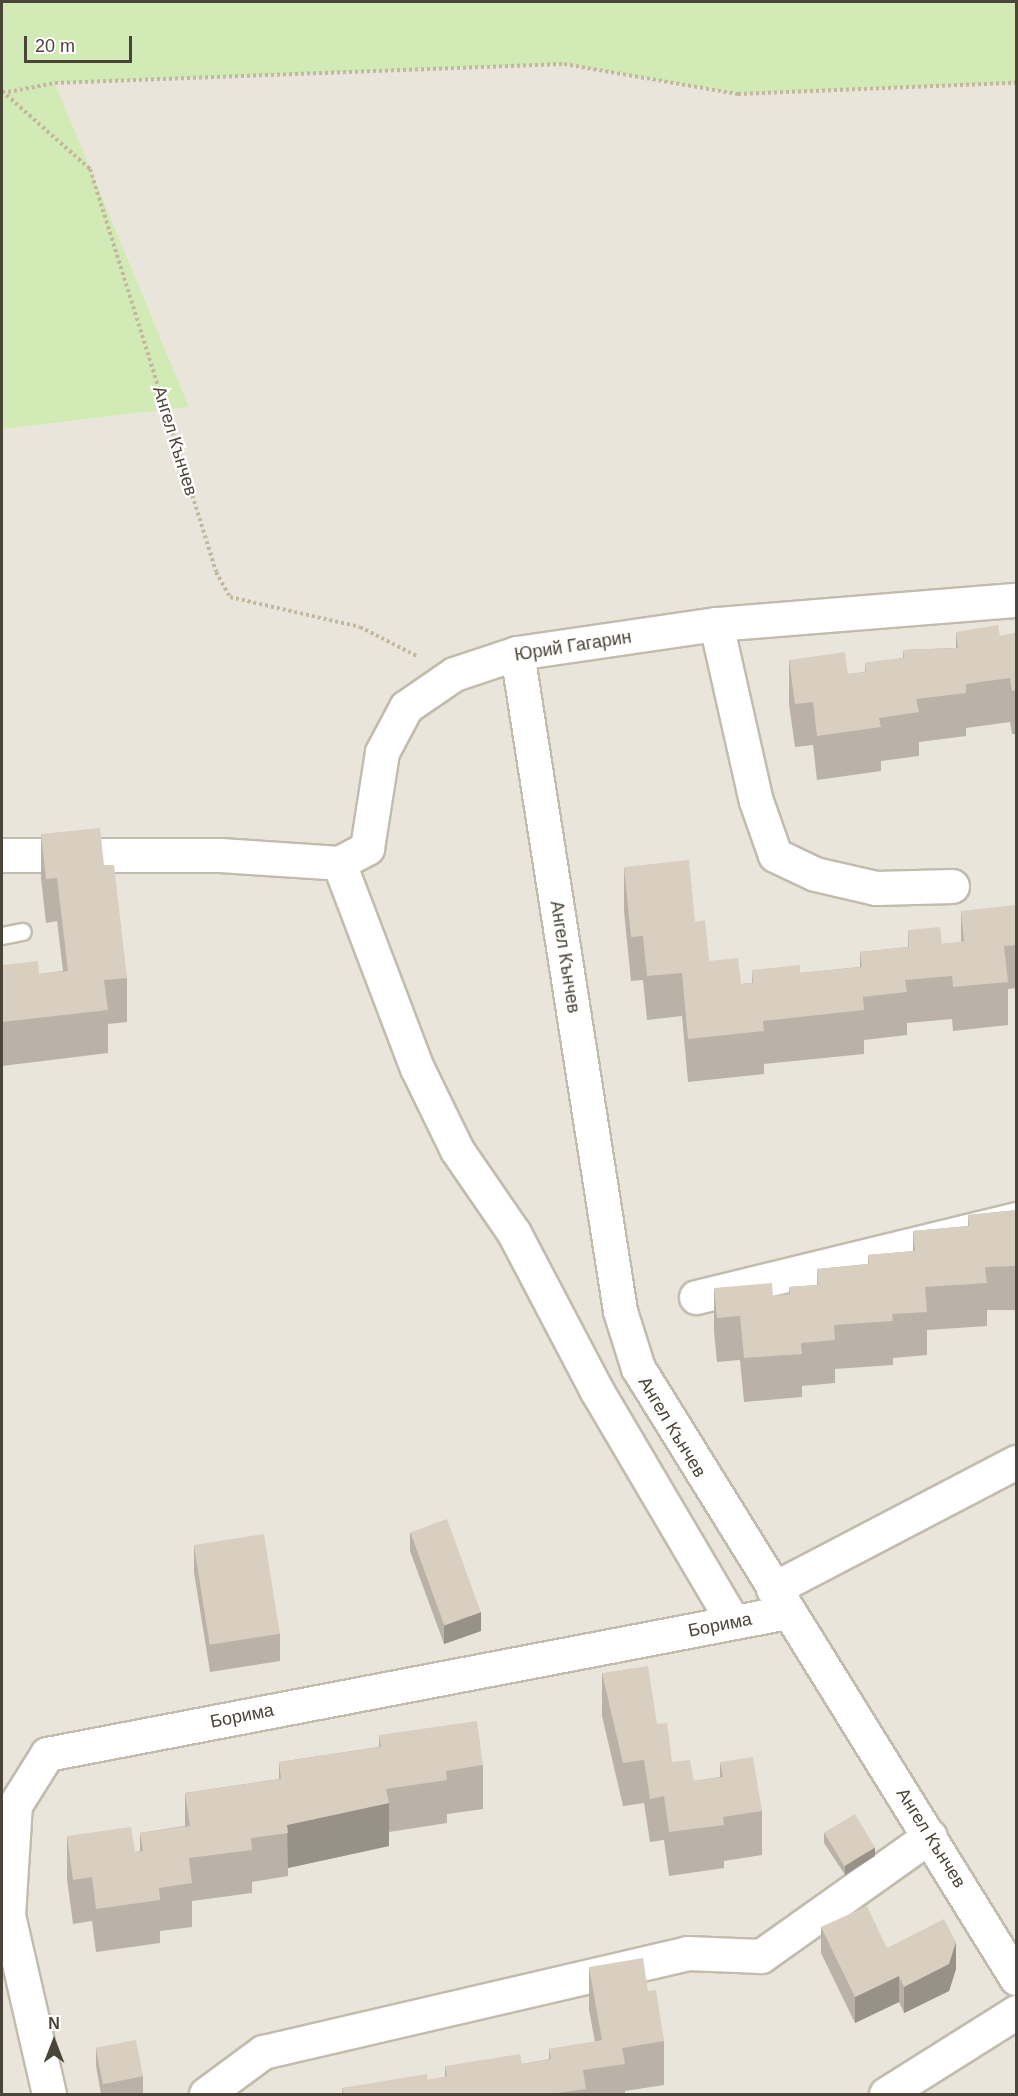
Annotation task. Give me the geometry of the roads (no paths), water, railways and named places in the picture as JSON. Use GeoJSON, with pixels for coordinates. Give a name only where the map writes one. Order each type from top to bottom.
{"type":"FeatureCollection","features":[{"type":"Feature","properties":{"kind":"street","name":"Юрий Гагарин"},"geometry":{"type":"LineString","coordinates":[[339,863],[367,848],[382,752],[406,707],[454,674],[517,653],[716,624],[1017,600]]}},
{"type":"Feature","properties":{"kind":"street"},"geometry":{"type":"LineString","coordinates":[[716,624],[756,801],[775,855],[815,874],[876,888],[952,886]]}},
{"type":"Feature","properties":{"kind":"street","name":"Ангел Кънчев"},"geometry":{"type":"LineString","coordinates":[[517,653],[620,1311],[650,1395],[930,1836],[1017,1978]]}},
{"type":"Feature","properties":{"kind":"street"},"geometry":{"type":"LineString","coordinates":[[2,855],[220,855],[339,863],[417,1068],[457,1150],[514,1233],[597,1391],[733,1622]]}},
{"type":"Feature","properties":{"kind":"street"},"geometry":{"type":"LineString","coordinates":[[696,1297],[1017,1220]]}},
{"type":"Feature","properties":{"kind":"street","name":"Борима"},"geometry":{"type":"LineString","coordinates":[[50,2094],[5,1915],[15,1804],[47,1754],[733,1622],[780,1600],[1017,1462]]}},
{"type":"Feature","properties":{"kind":"street"},"geometry":{"type":"LineString","coordinates":[[207,2094],[262,2052],[687,1953],[761,1956],[930,1836]]}},
{"type":"Feature","properties":{"kind":"street"},"geometry":{"type":"LineString","coordinates":[[886,2094],[1017,2012]]}},
{"type":"Feature","properties":{"kind":"lane"},"geometry":{"type":"LineString","coordinates":[[2,936],[23,932]]}}]}
